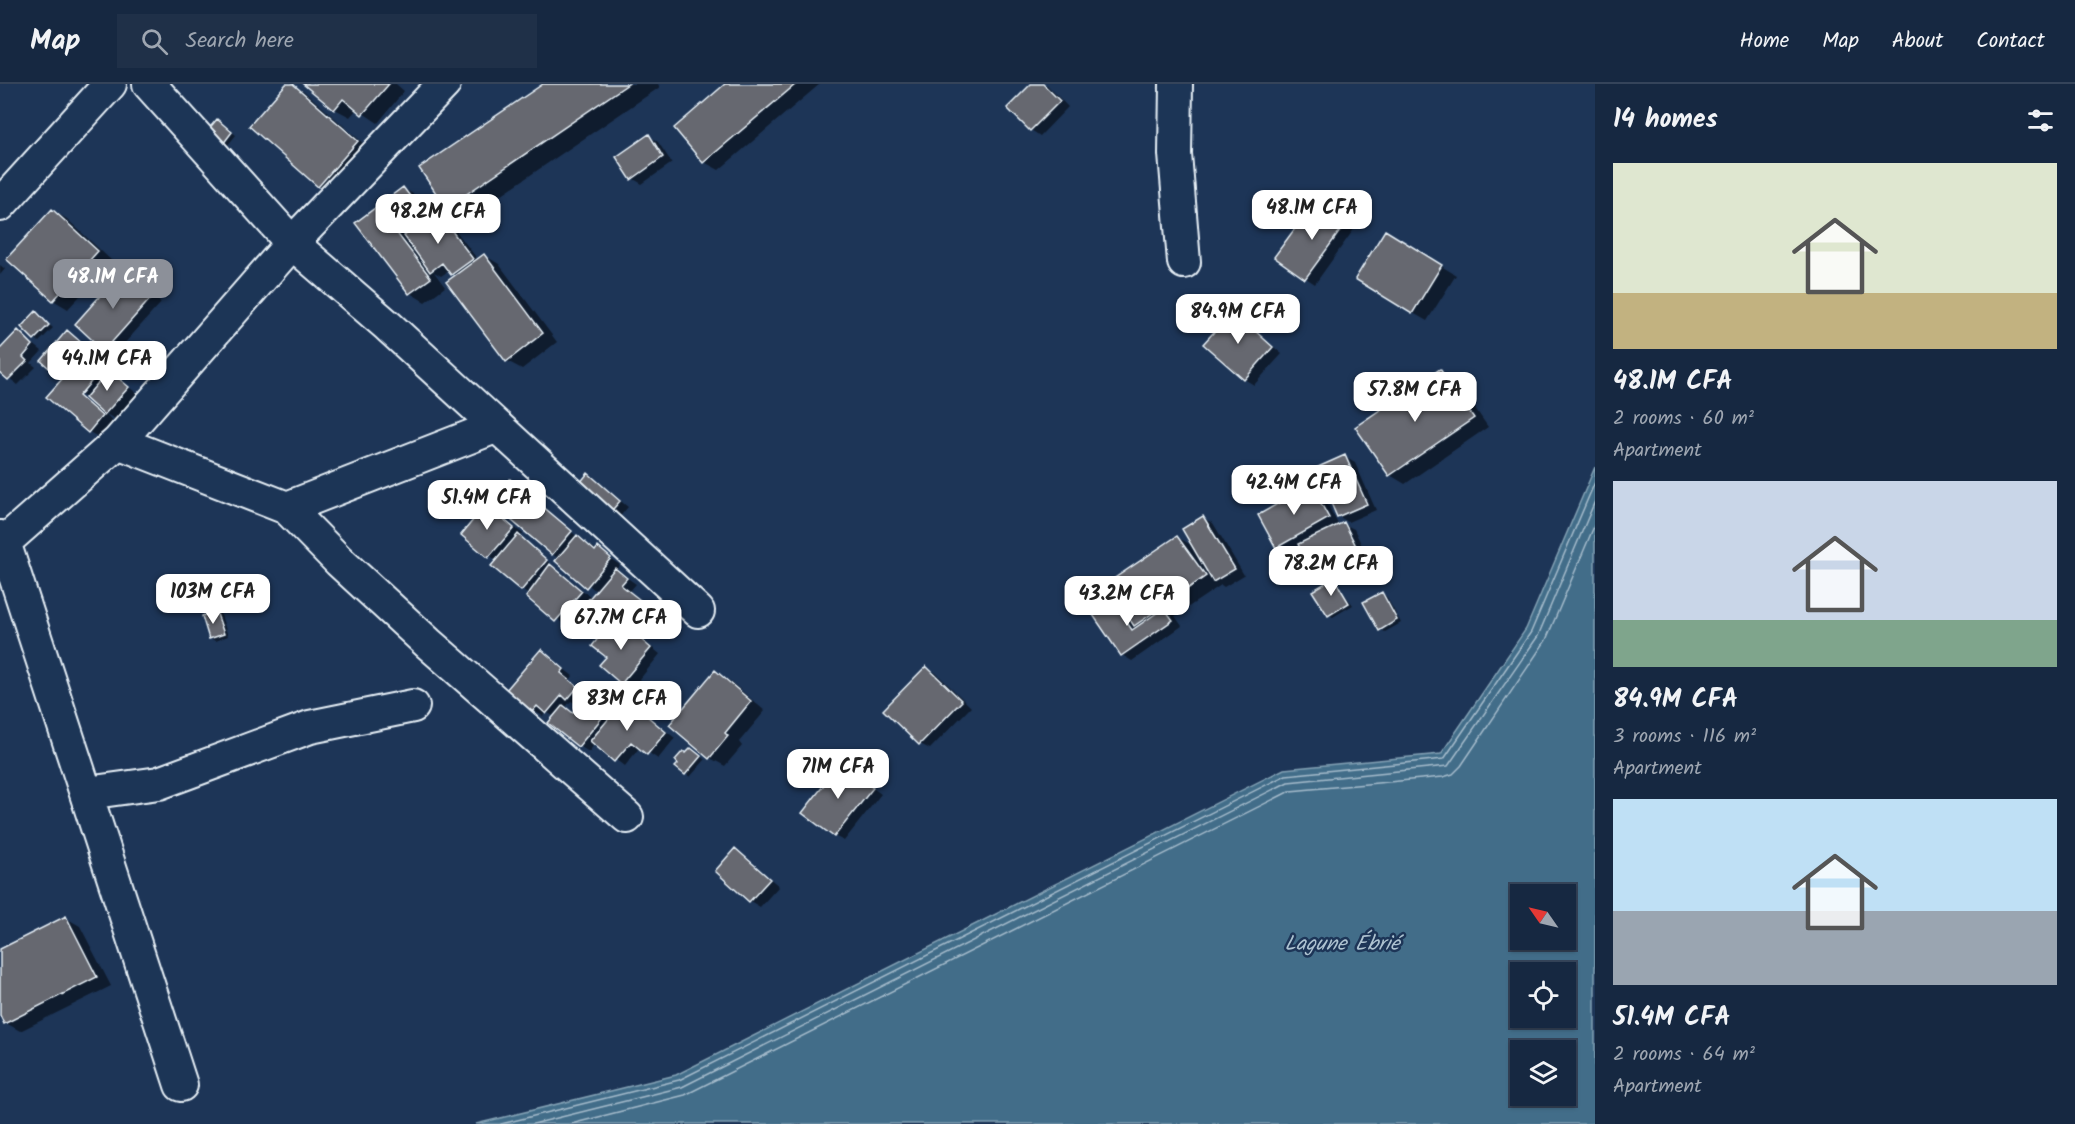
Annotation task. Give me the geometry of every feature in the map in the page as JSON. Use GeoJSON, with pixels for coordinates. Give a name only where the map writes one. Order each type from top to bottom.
{"type":"FeatureCollection","features":[{"type":"Feature","properties":{"kind":"street"},"geometry":{"type":"LineString","coordinates":[[0,206],[110,84]]}},
{"type":"Feature","properties":{"kind":"street"},"geometry":{"type":"LineString","coordinates":[[149,84],[291,243],[388,326],[495,427],[698,611]]}},
{"type":"Feature","properties":{"kind":"street"},"geometry":{"type":"LineString","coordinates":[[181,1086],[87,793],[2,542],[118,442],[291,243],[444,84]]}},
{"type":"Feature","properties":{"kind":"street"},"geometry":{"type":"LineString","coordinates":[[1176,84],[1175,154],[1184,262]]}},
{"type":"Feature","properties":{"kind":"street"},"geometry":{"type":"LineString","coordinates":[[288,508],[495,427]]}},
{"type":"Feature","properties":{"kind":"street"},"geometry":{"type":"LineString","coordinates":[[118,442],[288,508],[339,561],[420,636],[627,817]]}},
{"type":"Feature","properties":{"kind":"street"},"geometry":{"type":"LineString","coordinates":[[87,793],[159,783],[310,727],[413,706]]}},
{"type":"Feature","properties":{"kind":"water","name":"Lagune Ébrié"},"geometry":{"type":"Polygon","coordinates":[[[1595,467],[1595,1124],[476,1124],[676,1075],[1284,769],[1441,754],[1526,629],[1595,467]]]}},
{"type":"Feature","properties":{"kind":"building"},"geometry":{"type":"Polygon","coordinates":[[[286,84],[293,84],[358,141],[318,187],[249,126],[286,84]]]}},
{"type":"Feature","properties":{"kind":"building"},"geometry":{"type":"Polygon","coordinates":[[[303,84],[389,84],[362,115],[343,99],[334,110],[303,84]]]}},
{"type":"Feature","properties":{"kind":"building"},"geometry":{"type":"Polygon","coordinates":[[[543,84],[628,84],[446,208],[419,168],[543,84]]]}},
{"type":"Feature","properties":{"kind":"building"},"geometry":{"type":"Polygon","coordinates":[[[725,84],[796,84],[703,163],[674,128],[725,84]]]}},
{"type":"Feature","properties":{"kind":"building"},"geometry":{"type":"Polygon","coordinates":[[[1031,84],[1043,84],[1060,101],[1030,131],[1007,108],[1031,84]]]}},
{"type":"Feature","properties":{"kind":"building"},"geometry":{"type":"Polygon","coordinates":[[[217,119],[232,132],[223,144],[207,131],[217,119]]]}},
{"type":"Feature","properties":{"kind":"building"},"geometry":{"type":"Polygon","coordinates":[[[649,134],[663,157],[631,180],[616,157],[649,134]]]}},
{"type":"Feature","properties":{"kind":"building"},"geometry":{"type":"Polygon","coordinates":[[[403,187],[422,212],[396,232],[431,278],[409,294],[355,223],[403,187]]]}},
{"type":"Feature","properties":{"kind":"building"},"geometry":{"type":"Polygon","coordinates":[[[1339,201],[1354,212],[1305,279],[1274,257],[1304,216],[1319,227],[1339,201]]]}},
{"type":"Feature","properties":{"kind":"building"},"geometry":{"type":"Polygon","coordinates":[[[52,209],[98,251],[53,301],[6,259],[52,209]]]}},
{"type":"Feature","properties":{"kind":"building"},"geometry":{"type":"Polygon","coordinates":[[[437,211],[473,259],[451,275],[442,263],[430,272],[404,236],[437,211]]]}},
{"type":"Feature","properties":{"kind":"building"},"geometry":{"type":"Polygon","coordinates":[[[1385,230],[1442,265],[1412,314],[1355,279],[1385,230]]]}},
{"type":"Feature","properties":{"kind":"building"},"geometry":{"type":"Polygon","coordinates":[[[484,254],[543,333],[506,362],[446,282],[484,254]]]}},
{"type":"Feature","properties":{"kind":"building"},"geometry":{"type":"Polygon","coordinates":[[[123,270],[152,297],[104,351],[75,324],[123,270]]]}},
{"type":"Feature","properties":{"kind":"building"},"geometry":{"type":"Polygon","coordinates":[[[36,311],[49,325],[34,340],[21,327],[36,311]]]}},
{"type":"Feature","properties":{"kind":"building"},"geometry":{"type":"Polygon","coordinates":[[[1233,311],[1273,347],[1244,380],[1203,344],[1233,311]]]}},
{"type":"Feature","properties":{"kind":"building"},"geometry":{"type":"Polygon","coordinates":[[[18,330],[33,345],[23,357],[27,361],[8,380],[0,373],[0,349],[18,330]]]}},
{"type":"Feature","properties":{"kind":"building"},"geometry":{"type":"Polygon","coordinates":[[[67,330],[91,351],[88,354],[97,361],[93,365],[100,371],[79,396],[102,416],[88,433],[46,397],[62,379],[41,361],[67,330]]]}},
{"type":"Feature","properties":{"kind":"building"},"geometry":{"type":"Polygon","coordinates":[[[1440,369],[1474,418],[1389,476],[1355,427],[1402,395],[1408,403],[1422,393],[1416,385],[1440,369]]]}},
{"type":"Feature","properties":{"kind":"building"},"geometry":{"type":"Polygon","coordinates":[[[109,370],[129,387],[104,415],[85,398],[109,370]]]}},
{"type":"Feature","properties":{"kind":"building"},"geometry":{"type":"Polygon","coordinates":[[[1345,455],[1367,504],[1337,517],[1316,468],[1345,455]]]}},
{"type":"Feature","properties":{"kind":"building"},"geometry":{"type":"Polygon","coordinates":[[[588,473],[620,501],[607,516],[575,489],[588,473]]]}},
{"type":"Feature","properties":{"kind":"building"},"geometry":{"type":"Polygon","coordinates":[[[510,479],[572,531],[552,555],[490,502],[510,479]]]}},
{"type":"Feature","properties":{"kind":"building"},"geometry":{"type":"Polygon","coordinates":[[[1311,485],[1329,518],[1276,548],[1258,515],[1311,485]]]}},
{"type":"Feature","properties":{"kind":"building"},"geometry":{"type":"Polygon","coordinates":[[[486,504],[514,528],[488,558],[461,535],[486,504]]]}},
{"type":"Feature","properties":{"kind":"building"},"geometry":{"type":"Polygon","coordinates":[[[1203,516],[1235,569],[1213,582],[1182,529],[1203,516]]]}},
{"type":"Feature","properties":{"kind":"building"},"geometry":{"type":"Polygon","coordinates":[[[1344,522],[1357,548],[1311,571],[1298,544],[1344,522]]]}},
{"type":"Feature","properties":{"kind":"building"},"geometry":{"type":"Polygon","coordinates":[[[518,534],[547,560],[521,591],[491,566],[518,534]]]}},
{"type":"Feature","properties":{"kind":"building"},"geometry":{"type":"Polygon","coordinates":[[[577,535],[595,551],[598,547],[611,558],[586,588],[555,561],[577,535]]]}},
{"type":"Feature","properties":{"kind":"building"},"geometry":{"type":"Polygon","coordinates":[[[1177,536],[1206,576],[1134,626],[1106,584],[1177,536]]]}},
{"type":"Feature","properties":{"kind":"building"},"geometry":{"type":"Polygon","coordinates":[[[550,564],[582,591],[555,622],[526,597],[550,564]]]}},
{"type":"Feature","properties":{"kind":"building"},"geometry":{"type":"Polygon","coordinates":[[[615,568],[627,578],[621,585],[644,603],[626,625],[615,616],[597,632],[594,629],[588,635],[575,624],[592,603],[588,600],[615,568]]]}},
{"type":"Feature","properties":{"kind":"building"},"geometry":{"type":"Polygon","coordinates":[[[1334,578],[1349,603],[1328,616],[1312,591],[1334,578]]]}},
{"type":"Feature","properties":{"kind":"building"},"geometry":{"type":"Polygon","coordinates":[[[1382,592],[1397,620],[1379,631],[1363,602],[1382,592]]]}},
{"type":"Feature","properties":{"kind":"building"},"geometry":{"type":"Polygon","coordinates":[[[1111,599],[1132,630],[1164,608],[1173,620],[1121,656],[1091,612],[1111,599]]]}},
{"type":"Feature","properties":{"kind":"building"},"geometry":{"type":"Polygon","coordinates":[[[216,611],[224,634],[209,639],[202,616],[216,611]]]}},
{"type":"Feature","properties":{"kind":"building"},"geometry":{"type":"Polygon","coordinates":[[[615,617],[651,648],[621,684],[599,665],[606,657],[592,646],[603,632],[606,635],[614,625],[611,622],[615,617]]]}},
{"type":"Feature","properties":{"kind":"building"},"geometry":{"type":"Polygon","coordinates":[[[541,649],[564,669],[561,673],[578,687],[567,700],[562,695],[546,714],[537,706],[532,712],[506,690],[541,649]]]}},
{"type":"Feature","properties":{"kind":"building"},"geometry":{"type":"Polygon","coordinates":[[[926,666],[962,701],[919,745],[883,710],[926,666]]]}},
{"type":"Feature","properties":{"kind":"building"},"geometry":{"type":"Polygon","coordinates":[[[715,670],[751,701],[725,733],[728,736],[709,759],[669,725],[715,670]]]}},
{"type":"Feature","properties":{"kind":"building"},"geometry":{"type":"Polygon","coordinates":[[[590,692],[610,708],[578,747],[548,723],[563,705],[573,713],[590,692]]]}},
{"type":"Feature","properties":{"kind":"building"},"geometry":{"type":"Polygon","coordinates":[[[626,698],[666,732],[647,755],[631,742],[614,762],[590,741],[626,698]]]}},
{"type":"Feature","properties":{"kind":"building"},"geometry":{"type":"Polygon","coordinates":[[[691,748],[701,756],[685,775],[675,767],[678,764],[675,760],[683,751],[686,753],[691,748]]]}},
{"type":"Feature","properties":{"kind":"building"},"geometry":{"type":"Polygon","coordinates":[[[841,763],[873,788],[834,837],[802,813],[841,763]]]}},
{"type":"Feature","properties":{"kind":"building"},"geometry":{"type":"Polygon","coordinates":[[[735,848],[770,879],[749,902],[715,871],[735,848]]]}},
{"type":"Feature","properties":{"kind":"building"},"geometry":{"type":"Polygon","coordinates":[[[66,916],[97,977],[4,1024],[0,1015],[0,949],[66,916]]]}}]}
